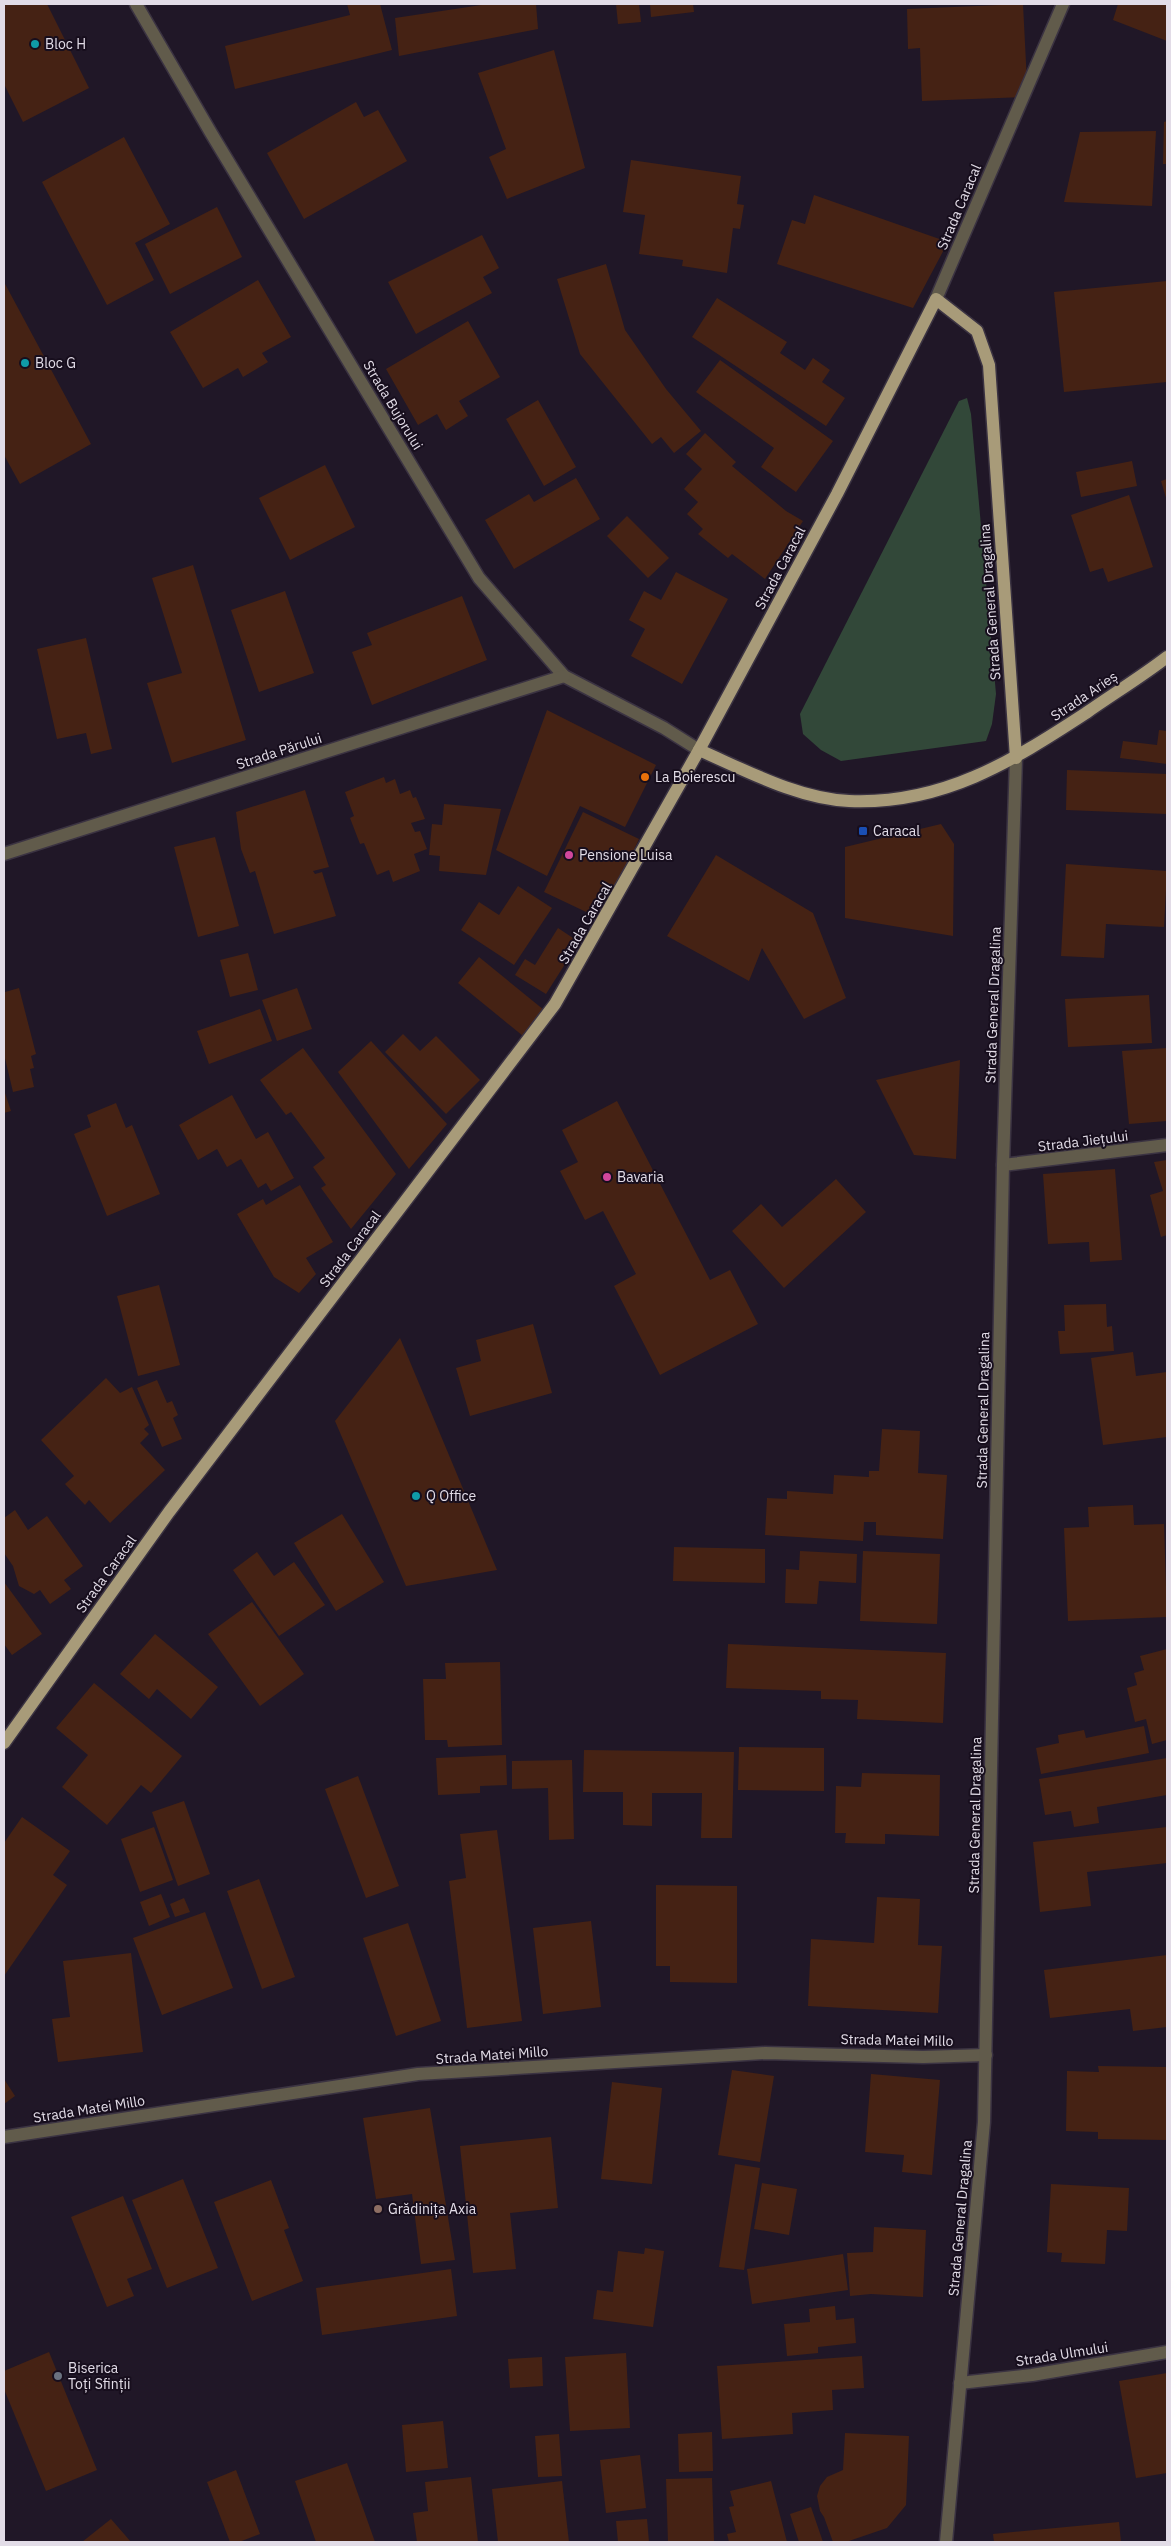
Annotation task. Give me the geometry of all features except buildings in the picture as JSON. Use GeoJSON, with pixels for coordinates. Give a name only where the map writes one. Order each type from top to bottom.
{"type":"FeatureCollection","features":[{"type":"Feature","properties":{"kind":"main road","name":"Strada Caracal"},"geometry":{"type":"LineString","coordinates":[[4,1743],[169,1512],[556,1004],[699,750],[837,494],[936,299]]}},
{"type":"Feature","properties":{"kind":"main road","name":"Strada General Dragalina"},"geometry":{"type":"LineString","coordinates":[[936,299],[977,331],[989,365],[1016,758]]}},
{"type":"Feature","properties":{"kind":"main road","name":"Strada Arieș"},"geometry":{"type":"LineString","coordinates":[[699,750],[794,791],[848,801],[901,799],[950,788],[1016,758],[1167,657]]}},
{"type":"Feature","properties":{"kind":"street","name":"Strada Bujorului"},"geometry":{"type":"LineString","coordinates":[[136,4],[210,133],[479,578],[564,676],[664,728],[699,750]]}},
{"type":"Feature","properties":{"kind":"street","name":"Strada Caracal"},"geometry":{"type":"LineString","coordinates":[[936,299],[1063,4]]}},
{"type":"Feature","properties":{"kind":"street","name":"Strada Părului"},"geometry":{"type":"LineString","coordinates":[[4,854],[564,676]]}},
{"type":"Feature","properties":{"kind":"street","name":"Strada General Dragalina"},"geometry":{"type":"LineString","coordinates":[[946,2542],[984,2122],[1002,1165],[1016,758]]}},
{"type":"Feature","properties":{"kind":"street","name":"Strada Jiețului"},"geometry":{"type":"LineString","coordinates":[[1002,1165],[1167,1146]]}},
{"type":"Feature","properties":{"kind":"street","name":"Strada Matei Millo"},"geometry":{"type":"LineString","coordinates":[[4,2137],[418,2074],[765,2053],[923,2057],[986,2055]]}},
{"type":"Feature","properties":{"kind":"street","name":"Strada Ulmului"},"geometry":{"type":"LineString","coordinates":[[960,2382],[1032,2375],[1167,2352]]}},
{"type":"Feature","properties":{"kind":"green space"},"geometry":{"type":"Polygon","coordinates":[[[967,398],[971,414],[996,694],[992,724],[986,741],[841,761],[821,750],[803,734],[800,714],[959,401],[967,398]]]}},
{"type":"Feature","properties":{"kind":"place","name":"Bloc H"},"geometry":{"type":"Point","coordinates":[35,44]}},
{"type":"Feature","properties":{"kind":"place","name":"Bloc G"},"geometry":{"type":"Point","coordinates":[25,363]}},
{"type":"Feature","properties":{"kind":"place","name":"La Boierescu"},"geometry":{"type":"Point","coordinates":[645,777]}},
{"type":"Feature","properties":{"kind":"place","name":"Caracal"},"geometry":{"type":"Point","coordinates":[863,831]}},
{"type":"Feature","properties":{"kind":"place","name":"Pensione Luisa"},"geometry":{"type":"Point","coordinates":[569,855]}},
{"type":"Feature","properties":{"kind":"place","name":"Bavaria"},"geometry":{"type":"Point","coordinates":[607,1177]}},
{"type":"Feature","properties":{"kind":"place","name":"Q Office"},"geometry":{"type":"Point","coordinates":[416,1496]}},
{"type":"Feature","properties":{"kind":"place","name":"Grădinița Axia"},"geometry":{"type":"Point","coordinates":[378,2209]}},
{"type":"Feature","properties":{"kind":"place","name":"Biserica Toți Sfinții"},"geometry":{"type":"Point","coordinates":[58,2376]}}]}
